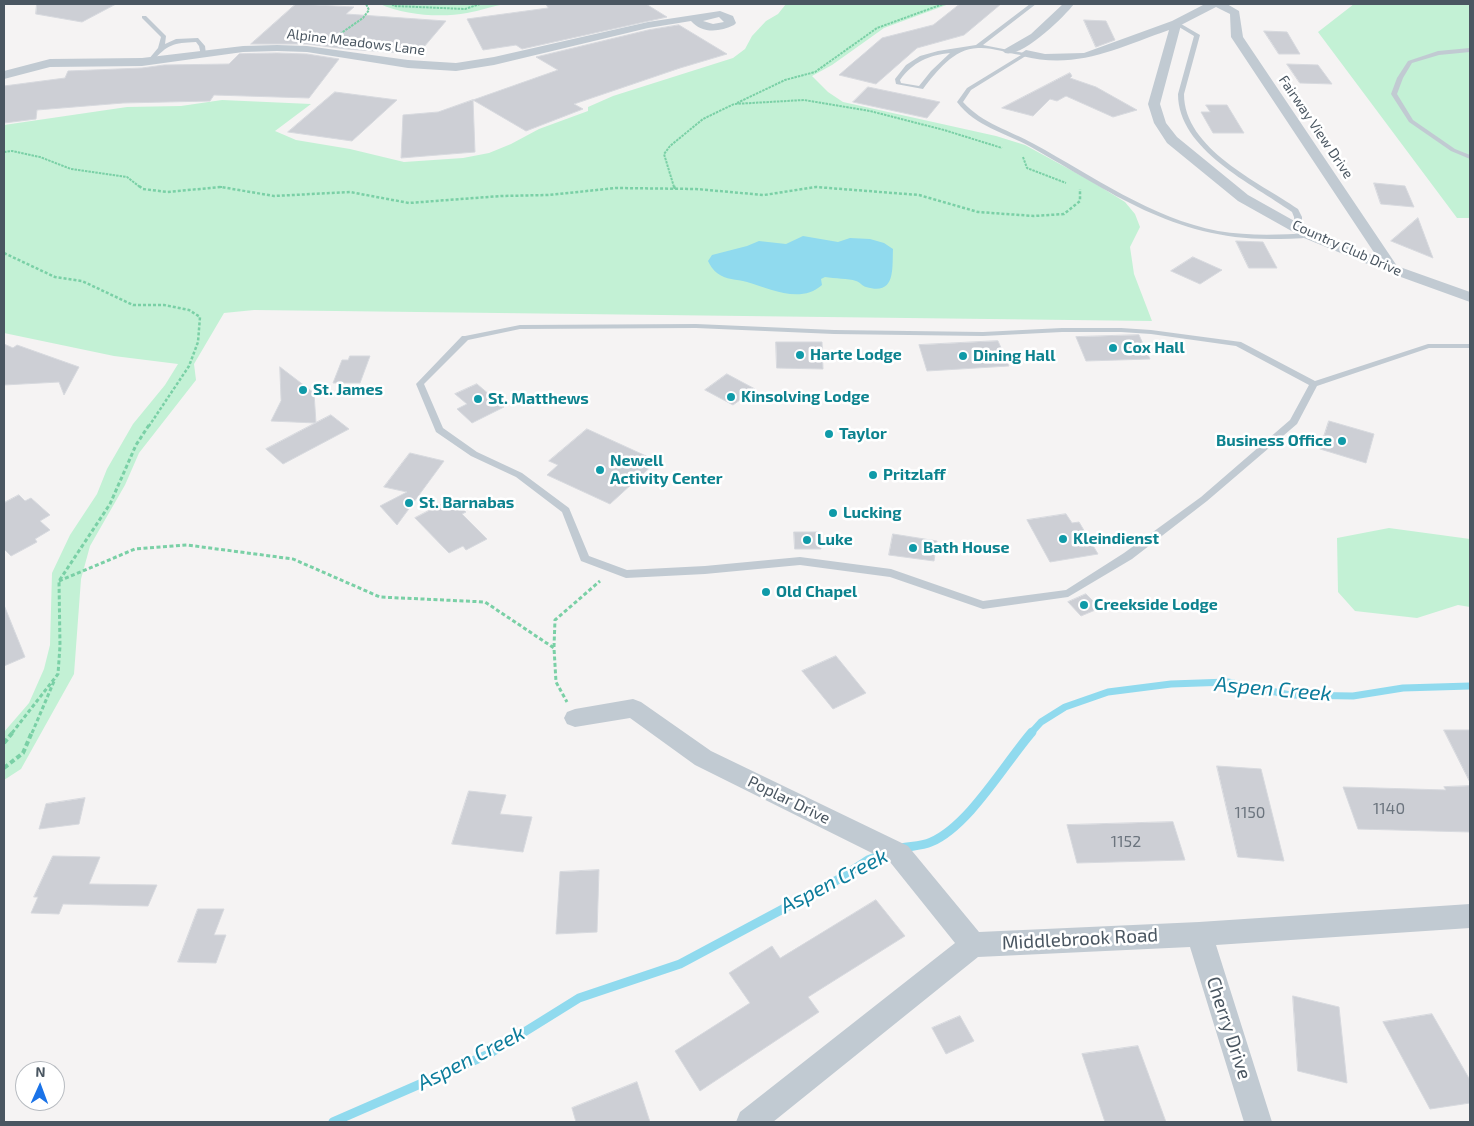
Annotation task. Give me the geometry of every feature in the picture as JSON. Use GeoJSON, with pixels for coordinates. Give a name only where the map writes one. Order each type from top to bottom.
{"type":"FeatureCollection","features":[{"type":"Feature","properties":{"kind":"street"},"geometry":{"type":"LineString","coordinates":[[1010,51],[1034,36],[1069,4]]}},
{"type":"Feature","properties":{"kind":"street"},"geometry":{"type":"LineString","coordinates":[[1026,54],[1045,58],[1085,56],[1176,23],[1212,4]]}},
{"type":"Feature","properties":{"kind":"street","name":"Fairway View Drive"},"geometry":{"type":"LineString","coordinates":[[1219,4],[1235,13],[1237,37],[1392,269]]}},
{"type":"Feature","properties":{"kind":"street","name":"Alpine Meadows Lane"},"geometry":{"type":"LineString","coordinates":[[4,75],[50,63],[150,61],[243,49],[277,48],[320,50],[408,64],[456,67],[494,61],[648,25],[702,16]]}},
{"type":"Feature","properties":{"kind":"street","name":"Country Club Drive"},"geometry":{"type":"LineString","coordinates":[[1176,23],[1154,104],[1160,123],[1172,140],[1243,198],[1304,232],[1392,269],[1470,297]]}},
{"type":"Feature","properties":{"kind":"street","name":"Poplar Drive"},"geometry":{"type":"LineString","coordinates":[[575,718],[633,708],[703,758],[899,854],[973,945]]}},
{"type":"Feature","properties":{"kind":"street","name":"Middlebrook Road"},"geometry":{"type":"LineString","coordinates":[[973,945],[1199,934],[1470,916]]}},
{"type":"Feature","properties":{"kind":"street","name":"Cherry Drive"},"geometry":{"type":"LineString","coordinates":[[1199,934],[1258,1122]]}},
{"type":"Feature","properties":{"kind":"street"},"geometry":{"type":"LineString","coordinates":[[750,1122],[973,945]]}},
{"type":"Feature","properties":{"kind":"lane"},"geometry":{"type":"LineString","coordinates":[[978,46],[1033,4]]}},
{"type":"Feature","properties":{"kind":"lane"},"geometry":{"type":"LineString","coordinates":[[144,16],[164,37],[161,48]]}},
{"type":"Feature","properties":{"kind":"lane"},"geometry":{"type":"LineString","coordinates":[[1026,54],[969,89],[960,102],[969,115],[992,128],[1024,140],[1144,208],[1173,220],[1218,233],[1285,237],[1304,232],[1295,211],[1223,162],[1199,140],[1188,126],[1181,102],[1182,88],[1196,36],[1176,23]]}},
{"type":"Feature","properties":{"kind":"lane"},"geometry":{"type":"LineString","coordinates":[[150,61],[161,48],[176,41],[198,40],[202,46],[202,54]]}},
{"type":"Feature","properties":{"kind":"lane"},"geometry":{"type":"LineString","coordinates":[[956,51],[933,72],[921,88],[899,84],[897,80],[902,72],[919,57],[928,54],[978,46],[1026,54]]}},
{"type":"Feature","properties":{"kind":"lane"},"geometry":{"type":"LineString","coordinates":[[1470,50],[1438,53],[1410,62],[1400,78],[1394,94],[1411,121],[1453,150],[1470,157]]}},
{"type":"Feature","properties":{"kind":"lane"},"geometry":{"type":"LineString","coordinates":[[1314,384],[1238,344],[1197,337],[1121,330],[1062,330],[983,334],[834,332],[696,326],[520,327],[465,338],[420,384],[439,430],[474,454],[519,475],[566,510],[585,558],[612,569],[626,574],[705,570],[800,561],[891,573],[983,605],[1068,592],[1128,556],[1204,499],[1294,422],[1314,384],[1428,346],[1470,346]]}},
{"type":"Feature","properties":{"kind":"path"},"geometry":{"type":"LineString","coordinates":[[320,50],[363,18],[369,10],[366,4]]}},
{"type":"Feature","properties":{"kind":"path"},"geometry":{"type":"LineString","coordinates":[[392,4],[394,6],[424,9],[465,10],[480,4]]}},
{"type":"Feature","properties":{"kind":"path"},"geometry":{"type":"LineString","coordinates":[[675,189],[664,154],[681,136],[704,119],[784,80],[815,72],[877,28],[943,4]]}},
{"type":"Feature","properties":{"kind":"path"},"geometry":{"type":"LineString","coordinates":[[734,104],[804,100],[870,111],[944,130],[1004,149]]}},
{"type":"Feature","properties":{"kind":"path"},"geometry":{"type":"LineString","coordinates":[[4,152],[12,151],[40,157],[71,169],[127,178],[143,189],[167,192],[221,187],[274,196],[350,192],[409,203],[501,196],[548,196],[616,188],[675,189],[764,195],[816,187],[919,195],[978,212],[1034,216],[1064,214],[1080,201],[1080,187]]}},
{"type":"Feature","properties":{"kind":"path"},"geometry":{"type":"LineString","coordinates":[[1022,154],[1027,168],[1072,185]]}},
{"type":"Feature","properties":{"kind":"path"},"geometry":{"type":"LineString","coordinates":[[4,253],[55,278],[82,281],[133,305],[172,306],[189,310],[200,317],[198,342],[189,366],[136,445],[110,504],[59,581],[60,646],[58,674],[22,753],[4,768]]}},
{"type":"Feature","properties":{"kind":"path"},"geometry":{"type":"LineString","coordinates":[[59,581],[135,549],[187,546],[274,557],[293,560],[380,597],[485,602],[554,648]]}},
{"type":"Feature","properties":{"kind":"path"},"geometry":{"type":"LineString","coordinates":[[575,718],[556,682],[555,620],[612,569]]}},
{"type":"Feature","properties":{"kind":"path"},"geometry":{"type":"LineString","coordinates":[[4,742],[58,674]]}},
{"type":"Feature","properties":{"kind":"green space"},"geometry":{"type":"Polygon","coordinates":[[[380,4],[505,4],[467,13],[434,15],[400,11],[380,4]]]}},
{"type":"Feature","properties":{"kind":"green space"},"geometry":{"type":"Polygon","coordinates":[[[786,4],[949,4],[884,28],[832,65],[812,76],[828,92],[843,102],[996,136],[1025,145],[1125,202],[1135,214],[1140,227],[1130,247],[1134,274],[1152,321],[254,310],[224,313],[194,364],[196,380],[139,453],[125,485],[90,546],[81,579],[74,674],[21,769],[4,780],[4,732],[29,703],[44,669],[50,645],[52,573],[70,535],[97,494],[107,469],[133,424],[165,385],[178,364],[114,356],[4,333],[4,125],[127,107],[181,106],[222,100],[311,104],[275,131],[296,140],[350,149],[404,162],[463,158],[489,153],[511,144],[539,129],[588,111],[588,107],[613,96],[733,58],[745,49],[752,36],[766,21],[778,14],[786,4]]]}},
{"type":"Feature","properties":{"kind":"green space"},"geometry":{"type":"Polygon","coordinates":[[[1354,4],[1470,4],[1470,218],[1457,218],[1318,32],[1354,4]]]}},
{"type":"Feature","properties":{"kind":"green space"},"geometry":{"type":"Polygon","coordinates":[[[1389,528],[1470,539],[1470,607],[1458,605],[1417,618],[1355,611],[1338,592],[1337,538],[1389,528]]]}},
{"type":"Feature","properties":{"kind":"water"},"geometry":{"type":"Polygon","coordinates":[[[803,236],[838,242],[850,238],[870,239],[884,243],[893,249],[890,279],[883,288],[876,289],[853,280],[825,277],[821,279],[822,285],[814,291],[805,294],[795,294],[775,291],[724,277],[716,272],[708,261],[712,255],[759,241],[786,244],[803,236]]]}},
{"type":"Feature","properties":{"kind":"building"},"geometry":{"type":"Polygon","coordinates":[[[37,4],[116,4],[82,22],[36,14],[37,4]]]}},
{"type":"Feature","properties":{"kind":"building"},"geometry":{"type":"Polygon","coordinates":[[[296,4],[354,7],[346,14],[446,21],[418,54],[307,44],[251,44],[296,4]]]}},
{"type":"Feature","properties":{"kind":"building"},"geometry":{"type":"Polygon","coordinates":[[[546,4],[646,4],[667,17],[522,49],[516,45],[483,50],[467,19],[548,8],[546,4]]]}},
{"type":"Feature","properties":{"kind":"building"},"geometry":{"type":"Polygon","coordinates":[[[960,4],[1001,4],[964,35],[917,48],[876,84],[839,75],[882,38],[933,25],[960,4]]]}},
{"type":"Feature","properties":{"kind":"building"},"geometry":{"type":"Polygon","coordinates":[[[1084,20],[1106,21],[1115,40],[1096,47],[1084,20]]]}},
{"type":"Feature","properties":{"kind":"building"},"geometry":{"type":"Polygon","coordinates":[[[679,25],[727,54],[574,104],[583,109],[526,131],[473,100],[558,70],[536,57],[648,30],[679,25]]]}},
{"type":"Feature","properties":{"kind":"building"},"geometry":{"type":"Polygon","coordinates":[[[1264,31],[1287,32],[1300,54],[1279,54],[1264,31]]]}},
{"type":"Feature","properties":{"kind":"building"},"geometry":{"type":"Polygon","coordinates":[[[239,54],[307,54],[339,59],[309,98],[214,95],[210,101],[123,103],[37,110],[36,119],[4,123],[4,86],[65,78],[68,71],[142,68],[164,65],[229,64],[239,54]]]}},
{"type":"Feature","properties":{"kind":"building"},"geometry":{"type":"Polygon","coordinates":[[[1287,64],[1318,65],[1332,84],[1300,83],[1287,64]]]}},
{"type":"Feature","properties":{"kind":"building"},"geometry":{"type":"Polygon","coordinates":[[[1070,73],[1072,76],[1070,78],[1096,87],[1137,110],[1113,117],[1066,96],[1057,101],[1050,99],[1033,116],[1002,108],[1070,73]]]}},
{"type":"Feature","properties":{"kind":"building"},"geometry":{"type":"Polygon","coordinates":[[[868,87],[940,102],[927,118],[853,102],[868,87]]]}},
{"type":"Feature","properties":{"kind":"building"},"geometry":{"type":"Polygon","coordinates":[[[335,92],[397,100],[352,141],[288,132],[335,92]]]}},
{"type":"Feature","properties":{"kind":"building"},"geometry":{"type":"Polygon","coordinates":[[[473,100],[475,152],[401,158],[403,115],[438,112],[473,100]]]}},
{"type":"Feature","properties":{"kind":"building"},"geometry":{"type":"Polygon","coordinates":[[[1206,105],[1227,105],[1244,133],[1213,133],[1201,112],[1210,112],[1206,105]]]}},
{"type":"Feature","properties":{"kind":"building"},"geometry":{"type":"Polygon","coordinates":[[[1374,183],[1405,186],[1414,207],[1381,204],[1374,183]]]}},
{"type":"Feature","properties":{"kind":"building"},"geometry":{"type":"Polygon","coordinates":[[[1418,218],[1433,258],[1391,241],[1418,218]]]}},
{"type":"Feature","properties":{"kind":"building"},"geometry":{"type":"Polygon","coordinates":[[[1236,241],[1263,242],[1277,268],[1249,268],[1236,241]]]}},
{"type":"Feature","properties":{"kind":"building"},"geometry":{"type":"Polygon","coordinates":[[[1193,257],[1222,270],[1200,284],[1171,271],[1193,257]]]}},
{"type":"Feature","properties":{"kind":"building","name":"Cox Hall"},"geometry":{"type":"Polygon","coordinates":[[[1139,335],[1150,359],[1086,361],[1076,337],[1139,335]]]}},
{"type":"Feature","properties":{"kind":"building","name":"Dining Hall"},"geometry":{"type":"Polygon","coordinates":[[[998,341],[1009,366],[927,371],[919,345],[998,341]]]}},
{"type":"Feature","properties":{"kind":"building","name":"Harte Lodge"},"geometry":{"type":"Polygon","coordinates":[[[776,342],[822,342],[823,369],[777,368],[776,342]]]}},
{"type":"Feature","properties":{"kind":"building"},"geometry":{"type":"Polygon","coordinates":[[[4,344],[13,348],[17,345],[79,367],[64,395],[59,382],[4,385],[4,344]]]}},
{"type":"Feature","properties":{"kind":"building"},"geometry":{"type":"Polygon","coordinates":[[[350,356],[370,356],[360,383],[333,383],[342,360],[348,360],[350,356]]]}},
{"type":"Feature","properties":{"kind":"building","name":"St. James"},"geometry":{"type":"Polygon","coordinates":[[[280,367],[314,393],[316,423],[271,421],[281,401],[280,367]]]}},
{"type":"Feature","properties":{"kind":"building","name":"Kinsolving Lodge"},"geometry":{"type":"Polygon","coordinates":[[[727,374],[755,389],[733,405],[705,390],[727,374]]]}},
{"type":"Feature","properties":{"kind":"building","name":"St. Matthews"},"geometry":{"type":"Polygon","coordinates":[[[477,384],[504,407],[472,423],[457,409],[467,404],[455,394],[477,384]]]}},
{"type":"Feature","properties":{"kind":"building"},"geometry":{"type":"Polygon","coordinates":[[[331,415],[349,429],[283,464],[266,449],[331,415]]]}},
{"type":"Feature","properties":{"kind":"building","name":"Business Office"},"geometry":{"type":"Polygon","coordinates":[[[1329,421],[1374,434],[1366,463],[1320,449],[1329,421]]]}},
{"type":"Feature","properties":{"kind":"building","name":"Newell Activity Center"},"geometry":{"type":"Polygon","coordinates":[[[587,429],[657,461],[610,504],[547,475],[558,465],[549,461],[587,429]]]}},
{"type":"Feature","properties":{"kind":"building"},"geometry":{"type":"Polygon","coordinates":[[[410,453],[444,461],[397,525],[380,506],[407,492],[384,487],[410,453]]]}},
{"type":"Feature","properties":{"kind":"building"},"geometry":{"type":"Polygon","coordinates":[[[19,495],[25,501],[31,498],[50,515],[40,521],[50,530],[35,539],[37,542],[11,556],[4,549],[4,503],[19,495]]]}},
{"type":"Feature","properties":{"kind":"building"},"geometry":{"type":"Polygon","coordinates":[[[452,499],[466,512],[462,514],[487,539],[466,550],[463,546],[449,553],[415,518],[452,499]]]}},
{"type":"Feature","properties":{"kind":"building","name":"Kleindienst"},"geometry":{"type":"Polygon","coordinates":[[[1066,514],[1072,523],[1079,522],[1098,554],[1050,562],[1027,520],[1066,514]]]}},
{"type":"Feature","properties":{"kind":"building","name":"Luke"},"geometry":{"type":"Polygon","coordinates":[[[794,532],[819,532],[821,549],[795,549],[794,532]]]}},
{"type":"Feature","properties":{"kind":"building","name":"Bath House"},"geometry":{"type":"Polygon","coordinates":[[[893,534],[937,541],[934,561],[889,555],[893,534]]]}},
{"type":"Feature","properties":{"kind":"building","name":"Creekside Lodge"},"geometry":{"type":"Polygon","coordinates":[[[1086,594],[1100,608],[1081,616],[1068,602],[1086,594]]]}},
{"type":"Feature","properties":{"kind":"building"},"geometry":{"type":"Polygon","coordinates":[[[4,605],[25,657],[4,666],[4,605]]]}},
{"type":"Feature","properties":{"kind":"building"},"geometry":{"type":"Polygon","coordinates":[[[836,656],[866,693],[833,709],[802,671],[836,656]]]}},
{"type":"Feature","properties":{"kind":"building"},"geometry":{"type":"Polygon","coordinates":[[[1444,730],[1470,730],[1470,782],[1444,730]]]}},
{"type":"Feature","properties":{"kind":"building"},"geometry":{"type":"Polygon","coordinates":[[[1217,766],[1261,769],[1284,861],[1238,857],[1217,766]]]}},
{"type":"Feature","properties":{"kind":"building"},"geometry":{"type":"Polygon","coordinates":[[[1470,786],[1470,832],[1358,829],[1343,787],[1446,790],[1444,787],[1470,786]]]}},
{"type":"Feature","properties":{"kind":"building"},"geometry":{"type":"Polygon","coordinates":[[[469,791],[506,795],[500,814],[532,817],[523,852],[452,844],[469,791]]]}},
{"type":"Feature","properties":{"kind":"building"},"geometry":{"type":"Polygon","coordinates":[[[85,798],[79,824],[39,829],[46,804],[85,798]]]}},
{"type":"Feature","properties":{"kind":"building"},"geometry":{"type":"Polygon","coordinates":[[[1173,822],[1185,860],[1077,863],[1067,825],[1173,822]]]}},
{"type":"Feature","properties":{"kind":"building"},"geometry":{"type":"Polygon","coordinates":[[[53,856],[100,857],[89,884],[157,885],[148,906],[63,904],[59,914],[31,913],[38,897],[34,897],[53,856]]]}},
{"type":"Feature","properties":{"kind":"building"},"geometry":{"type":"Polygon","coordinates":[[[599,870],[597,932],[556,934],[560,872],[599,870]]]}},
{"type":"Feature","properties":{"kind":"building"},"geometry":{"type":"Polygon","coordinates":[[[876,900],[905,936],[808,997],[819,1012],[700,1091],[675,1051],[750,1003],[729,973],[772,946],[780,958],[876,900]]]}},
{"type":"Feature","properties":{"kind":"building"},"geometry":{"type":"Polygon","coordinates":[[[198,909],[224,909],[214,935],[226,935],[216,963],[178,962],[198,909]]]}},
{"type":"Feature","properties":{"kind":"building"},"geometry":{"type":"Polygon","coordinates":[[[1293,996],[1339,1007],[1347,1083],[1298,1071],[1293,996]]]}},
{"type":"Feature","properties":{"kind":"building"},"geometry":{"type":"Polygon","coordinates":[[[1432,1014],[1470,1080],[1470,1103],[1430,1109],[1383,1022],[1432,1014]]]}},
{"type":"Feature","properties":{"kind":"building"},"geometry":{"type":"Polygon","coordinates":[[[960,1016],[974,1041],[946,1054],[932,1028],[960,1016]]]}},
{"type":"Feature","properties":{"kind":"building"},"geometry":{"type":"Polygon","coordinates":[[[1138,1046],[1166,1122],[1105,1122],[1082,1054],[1138,1046]]]}},
{"type":"Feature","properties":{"kind":"building"},"geometry":{"type":"Polygon","coordinates":[[[637,1082],[650,1122],[576,1122],[572,1108],[637,1082]]]}},
{"type":"Feature","properties":{"kind":"waterway","name":"Aspen Creek"},"geometry":{"type":"LineString","coordinates":[[1031,733],[1041,722],[1065,707],[1108,692],[1171,684],[1228,682],[1290,695],[1353,696],[1403,688],[1470,686]]}},
{"type":"Feature","properties":{"kind":"waterway","name":"Aspen Creek"},"geometry":{"type":"LineString","coordinates":[[901,848],[931,842],[945,834],[959,822],[986,793],[1032,732]]}},
{"type":"Feature","properties":{"kind":"waterway","name":"Aspen Creek"},"geometry":{"type":"LineString","coordinates":[[333,1122],[489,1054],[579,998],[680,964],[839,879],[868,860],[886,853]]}},
{"type":"Feature","properties":{"kind":"place","name":"Cox Hall"},"geometry":{"type":"Point","coordinates":[1113,348]}},
{"type":"Feature","properties":{"kind":"place","name":"Harte Lodge"},"geometry":{"type":"Point","coordinates":[800,355]}},
{"type":"Feature","properties":{"kind":"place","name":"Dining Hall"},"geometry":{"type":"Point","coordinates":[963,356]}},
{"type":"Feature","properties":{"kind":"place","name":"St. James"},"geometry":{"type":"Point","coordinates":[303,390]}},
{"type":"Feature","properties":{"kind":"place","name":"Kinsolving Lodge"},"geometry":{"type":"Point","coordinates":[731,397]}},
{"type":"Feature","properties":{"kind":"place","name":"St. Matthews"},"geometry":{"type":"Point","coordinates":[478,399]}},
{"type":"Feature","properties":{"kind":"place","name":"Taylor"},"geometry":{"type":"Point","coordinates":[829,434]}},
{"type":"Feature","properties":{"kind":"place","name":"Business Office"},"geometry":{"type":"Point","coordinates":[1342,441]}},
{"type":"Feature","properties":{"kind":"place","name":"Newell Activity Center"},"geometry":{"type":"Point","coordinates":[600,470]}},
{"type":"Feature","properties":{"kind":"place","name":"Pritzlaff"},"geometry":{"type":"Point","coordinates":[873,475]}},
{"type":"Feature","properties":{"kind":"place","name":"St. Barnabas"},"geometry":{"type":"Point","coordinates":[409,503]}},
{"type":"Feature","properties":{"kind":"place","name":"Lucking"},"geometry":{"type":"Point","coordinates":[833,513]}},
{"type":"Feature","properties":{"kind":"place","name":"Kleindienst"},"geometry":{"type":"Point","coordinates":[1063,539]}},
{"type":"Feature","properties":{"kind":"place","name":"Luke"},"geometry":{"type":"Point","coordinates":[807,540]}},
{"type":"Feature","properties":{"kind":"place","name":"Bath House"},"geometry":{"type":"Point","coordinates":[913,548]}},
{"type":"Feature","properties":{"kind":"place","name":"Old Chapel"},"geometry":{"type":"Point","coordinates":[766,592]}},
{"type":"Feature","properties":{"kind":"place","name":"Creekside Lodge"},"geometry":{"type":"Point","coordinates":[1084,605]}}]}
